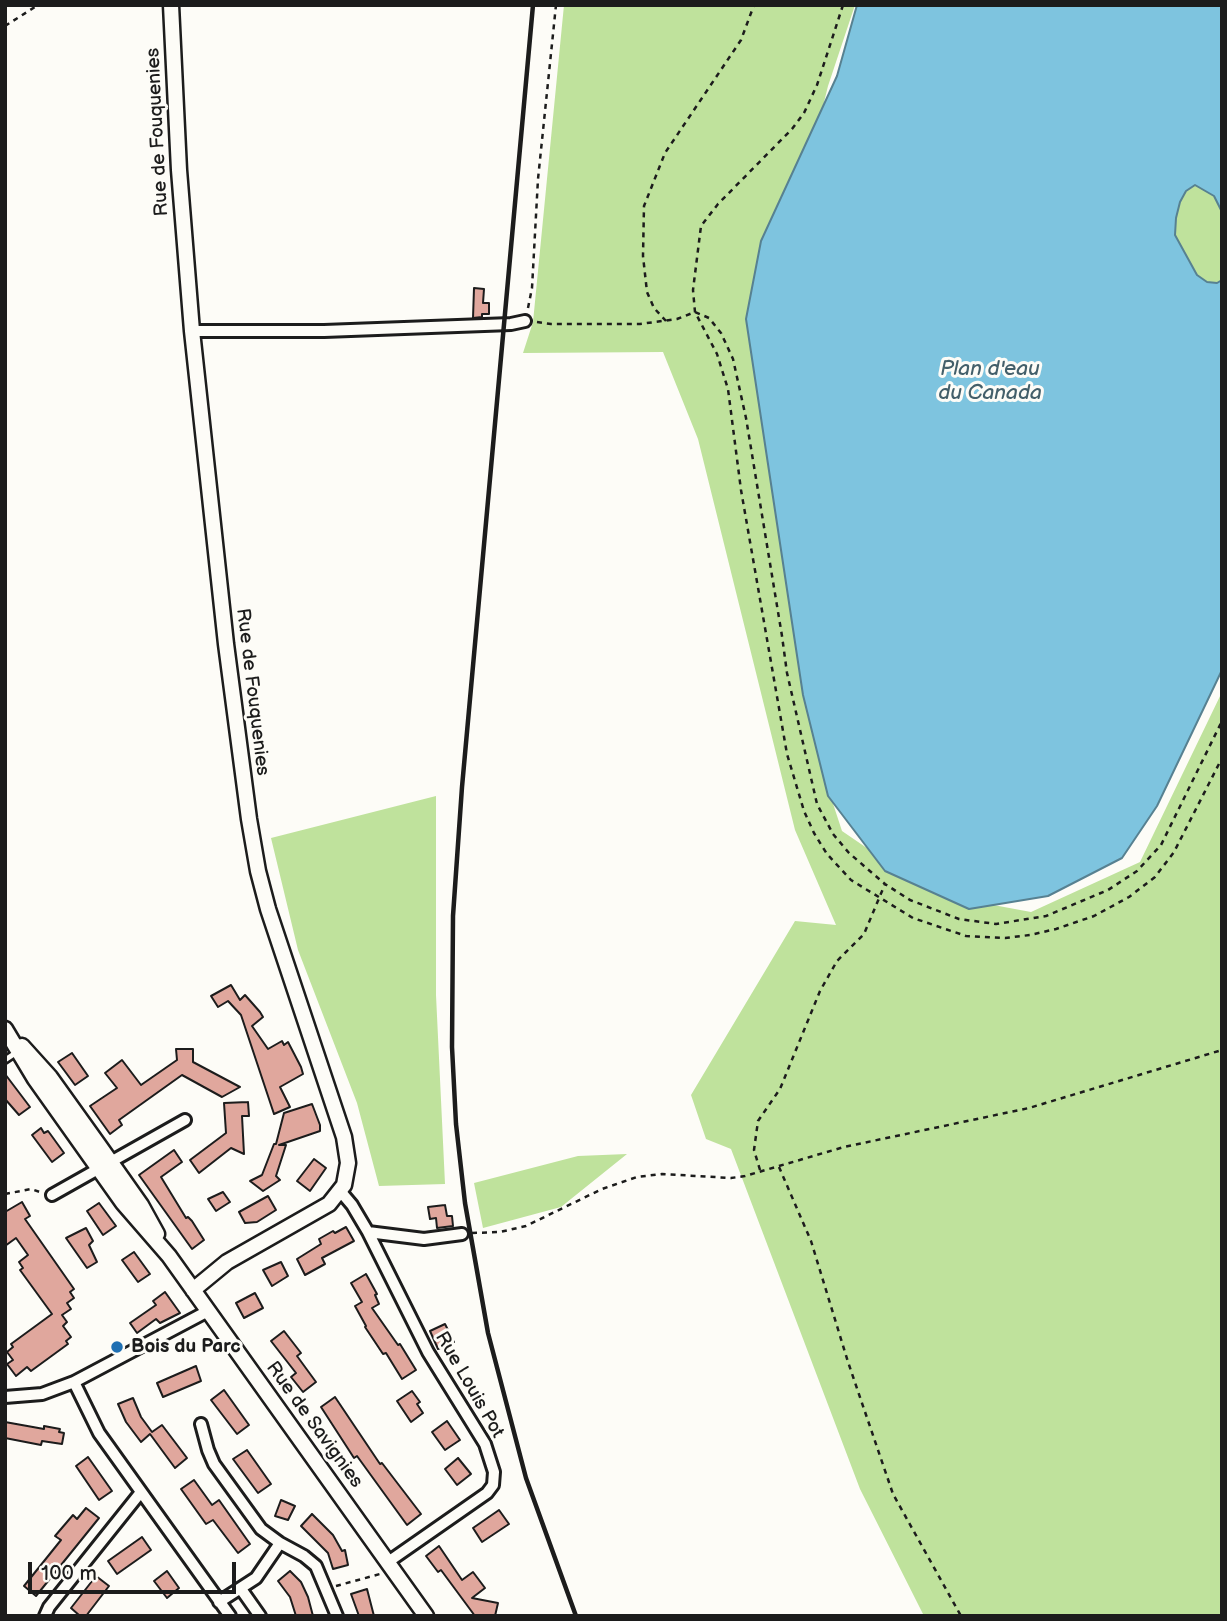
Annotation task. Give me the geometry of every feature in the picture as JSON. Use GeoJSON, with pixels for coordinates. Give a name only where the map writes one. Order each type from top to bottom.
{"type":"FeatureCollection","features":[{"type":"Feature","properties":{"kind":"street","name":"Rue de Fouquenies"},"geometry":{"type":"LineString","coordinates":[[171,5],[179,170],[192,331],[236,722],[255,858],[268,909],[347,1147],[348,1172],[341,1192]]}},
{"type":"Feature","properties":{"kind":"street"},"geometry":{"type":"LineString","coordinates":[[192,331],[337,330],[511,324],[525,321]]}},
{"type":"Feature","properties":{"kind":"street","name":"Rue de Savignies"},"geometry":{"type":"LineString","coordinates":[[5,1027],[21,1050],[50,1077],[104,1165],[146,1214],[169,1256],[426,1616]]}},
{"type":"Feature","properties":{"kind":"street"},"geometry":{"type":"LineString","coordinates":[[52,1195],[185,1120]]}},
{"type":"Feature","properties":{"kind":"street"},"geometry":{"type":"LineString","coordinates":[[193,1290],[227,1262],[322,1209],[341,1192]]}},
{"type":"Feature","properties":{"kind":"street","name":"Rue Louis Pot"},"geometry":{"type":"LineString","coordinates":[[341,1192],[368,1232],[428,1352],[485,1444],[494,1472],[493,1485],[487,1493],[390,1566]]}},
{"type":"Feature","properties":{"kind":"street"},"geometry":{"type":"LineString","coordinates":[[368,1232],[424,1239],[462,1234]]}},
{"type":"Feature","properties":{"kind":"street"},"geometry":{"type":"LineString","coordinates":[[5,1397],[42,1394],[74,1382],[208,1311]]}},
{"type":"Feature","properties":{"kind":"street"},"geometry":{"type":"LineString","coordinates":[[74,1382],[93,1424],[230,1616]]}},
{"type":"Feature","properties":{"kind":"street"},"geometry":{"type":"LineString","coordinates":[[201,1424],[215,1464],[261,1529],[310,1560],[319,1571],[337,1616]]}},
{"type":"Feature","properties":{"kind":"street"},"geometry":{"type":"LineString","coordinates":[[45,1616],[49,1607],[141,1492]]}},
{"type":"Feature","properties":{"kind":"street"},"geometry":{"type":"LineString","coordinates":[[219,1602],[261,1573],[280,1543]]}},
{"type":"Feature","properties":{"kind":"street"},"geometry":{"type":"LineString","coordinates":[[241,1589],[260,1616]]}},
{"type":"Feature","properties":{"kind":"lane"},"geometry":{"type":"LineString","coordinates":[[5,1060],[21,1050]]}},
{"type":"Feature","properties":{"kind":"path"},"geometry":{"type":"LineString","coordinates":[[5,26],[38,5]]}},
{"type":"Feature","properties":{"kind":"path"},"geometry":{"type":"LineString","coordinates":[[556,5],[538,179],[532,288],[525,321],[551,324],[640,324],[666,321],[695,312],[709,318],[727,342],[748,431],[785,662],[817,804],[840,843],[885,884],[932,910],[984,924],[1009,923],[1046,916],[1108,890],[1137,871],[1161,845],[1222,721]]}},
{"type":"Feature","properties":{"kind":"path"},"geometry":{"type":"LineString","coordinates":[[666,321],[654,308],[647,292],[643,256],[644,206],[665,153],[741,40],[754,5]]}},
{"type":"Feature","properties":{"kind":"path"},"geometry":{"type":"LineString","coordinates":[[844,5],[817,85],[804,113],[792,129],[718,204],[701,226],[693,281],[695,312],[717,354],[728,389],[735,450],[766,643],[787,754],[804,811],[820,844],[851,880],[913,918],[937,928],[986,939],[1030,935],[1082,921],[1139,891],[1162,869],[1174,852],[1222,758]]}},
{"type":"Feature","properties":{"kind":"path"},"geometry":{"type":"LineString","coordinates":[[760,1172],[754,1150],[758,1121],[780,1090],[820,991],[837,961],[864,934],[885,884]]}},
{"type":"Feature","properties":{"kind":"path"},"geometry":{"type":"LineString","coordinates":[[462,1234],[500,1232],[526,1226],[602,1189],[637,1177],[662,1174],[731,1178],[760,1172],[845,1147],[1029,1108],[1222,1050]]}},
{"type":"Feature","properties":{"kind":"path"},"geometry":{"type":"LineString","coordinates":[[779,1166],[811,1241],[848,1362],[893,1494],[961,1616]]}},
{"type":"Feature","properties":{"kind":"path"},"geometry":{"type":"LineString","coordinates":[[5,1194],[31,1189],[52,1195]]}},
{"type":"Feature","properties":{"kind":"path"},"geometry":{"type":"LineString","coordinates":[[326,1588],[390,1566]]}},
{"type":"Feature","properties":{"kind":"green space"},"geometry":{"type":"Polygon","coordinates":[[[564,5],[855,5],[828,86],[769,324],[770,381],[820,764],[842,831],[934,894],[1031,912],[1140,862],[1222,692],[1222,1616],[924,1616],[860,1489],[731,1149],[706,1139],[691,1095],[795,921],[836,925],[795,830],[698,439],[663,352],[523,353],[533,322],[564,5]]]}},
{"type":"Feature","properties":{"kind":"green space"},"geometry":{"type":"Polygon","coordinates":[[[1195,185],[1214,196],[1222,212],[1222,280],[1217,283],[1207,282],[1197,275],[1175,235],[1180,202],[1186,191],[1195,185]]]}},
{"type":"Feature","properties":{"kind":"green space"},"geometry":{"type":"Polygon","coordinates":[[[436,796],[436,995],[445,1184],[379,1186],[357,1103],[298,950],[271,838],[436,796]]]}},
{"type":"Feature","properties":{"kind":"green space"},"geometry":{"type":"Polygon","coordinates":[[[627,1154],[561,1207],[483,1228],[474,1183],[578,1156],[627,1154]]]}},
{"type":"Feature","properties":{"kind":"water","name":"Plan d'eau du Canada"},"geometry":{"type":"Polygon","coordinates":[[[857,5],[1222,5],[1222,212],[1214,196],[1195,185],[1186,191],[1180,202],[1175,235],[1197,275],[1207,282],[1217,283],[1222,280],[1222,670],[1157,806],[1122,858],[1048,896],[969,909],[885,871],[828,796],[803,695],[746,319],[761,241],[837,76],[857,5]]]}},
{"type":"Feature","properties":{"kind":"building"},"geometry":{"type":"Polygon","coordinates":[[[474,288],[484,289],[483,303],[489,303],[489,314],[482,314],[482,317],[473,318],[474,288]]]}},
{"type":"Feature","properties":{"kind":"building"},"geometry":{"type":"Polygon","coordinates":[[[231,985],[240,1000],[245,995],[263,1017],[252,1026],[268,1049],[282,1041],[284,1045],[288,1042],[301,1067],[303,1074],[280,1087],[290,1107],[274,1114],[241,1015],[228,1001],[218,1007],[211,996],[231,985]]]}},
{"type":"Feature","properties":{"kind":"building"},"geometry":{"type":"Polygon","coordinates":[[[176,1049],[193,1049],[193,1062],[240,1087],[222,1097],[182,1075],[119,1120],[122,1125],[110,1134],[90,1106],[117,1088],[105,1073],[122,1060],[141,1085],[177,1060],[176,1049]]]}},
{"type":"Feature","properties":{"kind":"building"},"geometry":{"type":"Polygon","coordinates":[[[72,1053],[88,1076],[75,1085],[58,1062],[72,1053]]]}},
{"type":"Feature","properties":{"kind":"building"},"geometry":{"type":"Polygon","coordinates":[[[5,1074],[30,1107],[19,1115],[5,1099],[5,1074]]]}},
{"type":"Feature","properties":{"kind":"building"},"geometry":{"type":"Polygon","coordinates":[[[248,1102],[249,1116],[242,1116],[244,1154],[231,1148],[199,1173],[190,1160],[226,1133],[224,1103],[248,1102]]]}},
{"type":"Feature","properties":{"kind":"building"},"geometry":{"type":"Polygon","coordinates":[[[312,1104],[320,1131],[279,1145],[286,1145],[276,1176],[280,1180],[263,1191],[250,1181],[262,1175],[276,1144],[284,1113],[312,1104]]]}},
{"type":"Feature","properties":{"kind":"building"},"geometry":{"type":"Polygon","coordinates":[[[41,1128],[44,1133],[48,1131],[64,1153],[52,1162],[32,1135],[41,1128]]]}},
{"type":"Feature","properties":{"kind":"building"},"geometry":{"type":"Polygon","coordinates":[[[174,1150],[182,1162],[161,1177],[186,1218],[192,1221],[204,1240],[192,1249],[139,1175],[174,1150]]]}},
{"type":"Feature","properties":{"kind":"building"},"geometry":{"type":"Polygon","coordinates":[[[314,1159],[326,1168],[310,1191],[297,1181],[314,1159]]]}},
{"type":"Feature","properties":{"kind":"building"},"geometry":{"type":"Polygon","coordinates":[[[223,1192],[230,1202],[216,1211],[208,1199],[223,1192]]]}},
{"type":"Feature","properties":{"kind":"building"},"geometry":{"type":"Polygon","coordinates":[[[268,1196],[276,1210],[257,1222],[245,1223],[239,1212],[268,1196]]]}},
{"type":"Feature","properties":{"kind":"building"},"geometry":{"type":"Polygon","coordinates":[[[22,1202],[30,1216],[25,1219],[74,1289],[70,1292],[74,1298],[67,1303],[71,1309],[62,1315],[67,1322],[63,1326],[71,1337],[66,1341],[68,1344],[31,1371],[27,1367],[16,1376],[7,1364],[13,1360],[7,1352],[13,1347],[11,1344],[52,1314],[20,1270],[23,1268],[19,1262],[28,1255],[16,1238],[5,1246],[5,1212],[22,1202]]]}},
{"type":"Feature","properties":{"kind":"building"},"geometry":{"type":"Polygon","coordinates":[[[99,1203],[116,1226],[103,1235],[87,1211],[99,1203]]]}},
{"type":"Feature","properties":{"kind":"building"},"geometry":{"type":"Polygon","coordinates":[[[445,1205],[447,1216],[452,1216],[453,1226],[437,1228],[436,1218],[430,1219],[428,1207],[445,1205]]]}},
{"type":"Feature","properties":{"kind":"building"},"geometry":{"type":"Polygon","coordinates":[[[346,1227],[354,1241],[322,1258],[325,1264],[305,1275],[297,1259],[321,1244],[319,1239],[346,1227]]]}},
{"type":"Feature","properties":{"kind":"building"},"geometry":{"type":"Polygon","coordinates":[[[86,1228],[93,1241],[89,1245],[97,1262],[87,1268],[66,1238],[86,1228]]]}},
{"type":"Feature","properties":{"kind":"building"},"geometry":{"type":"Polygon","coordinates":[[[134,1252],[150,1274],[138,1282],[122,1260],[134,1252]]]}},
{"type":"Feature","properties":{"kind":"building"},"geometry":{"type":"Polygon","coordinates":[[[281,1262],[288,1276],[272,1286],[263,1270],[281,1262]]]}},
{"type":"Feature","properties":{"kind":"building"},"geometry":{"type":"Polygon","coordinates":[[[366,1274],[377,1294],[375,1295],[379,1304],[372,1308],[416,1370],[402,1379],[365,1327],[355,1306],[362,1302],[351,1283],[366,1274]]]}},
{"type":"Feature","properties":{"kind":"building"},"geometry":{"type":"Polygon","coordinates":[[[165,1292],[180,1313],[160,1323],[156,1319],[137,1333],[130,1323],[156,1305],[153,1301],[165,1292]]]}},
{"type":"Feature","properties":{"kind":"building"},"geometry":{"type":"Polygon","coordinates":[[[255,1293],[263,1308],[244,1318],[236,1303],[255,1293]]]}},
{"type":"Feature","properties":{"kind":"building"},"geometry":{"type":"Polygon","coordinates":[[[445,1324],[454,1342],[438,1349],[430,1331],[445,1324]]]}},
{"type":"Feature","properties":{"kind":"building"},"geometry":{"type":"Polygon","coordinates":[[[284,1331],[301,1353],[297,1356],[316,1382],[303,1392],[291,1377],[296,1373],[271,1341],[284,1331]]]}},
{"type":"Feature","properties":{"kind":"building"},"geometry":{"type":"Polygon","coordinates":[[[196,1366],[201,1381],[163,1397],[157,1383],[196,1366]]]}},
{"type":"Feature","properties":{"kind":"building"},"geometry":{"type":"Polygon","coordinates":[[[224,1390],[249,1425],[237,1434],[211,1400],[224,1390]]]}},
{"type":"Feature","properties":{"kind":"building"},"geometry":{"type":"Polygon","coordinates":[[[412,1391],[420,1402],[417,1404],[423,1413],[411,1422],[397,1401],[412,1391]]]}},
{"type":"Feature","properties":{"kind":"building"},"geometry":{"type":"Polygon","coordinates":[[[335,1397],[380,1464],[382,1463],[421,1514],[407,1525],[357,1456],[354,1458],[321,1407],[335,1397]]]}},
{"type":"Feature","properties":{"kind":"building"},"geometry":{"type":"Polygon","coordinates":[[[133,1398],[141,1417],[152,1432],[162,1425],[187,1458],[175,1468],[150,1434],[141,1442],[126,1422],[118,1404],[133,1398]]]}},
{"type":"Feature","properties":{"kind":"building"},"geometry":{"type":"Polygon","coordinates":[[[447,1421],[460,1440],[445,1450],[432,1432],[447,1421]]]}},
{"type":"Feature","properties":{"kind":"building"},"geometry":{"type":"Polygon","coordinates":[[[5,1422],[60,1429],[59,1432],[64,1433],[62,1444],[42,1441],[41,1445],[5,1438],[5,1422]]]}},
{"type":"Feature","properties":{"kind":"building"},"geometry":{"type":"Polygon","coordinates":[[[247,1450],[271,1484],[258,1493],[233,1459],[247,1450]]]}},
{"type":"Feature","properties":{"kind":"building"},"geometry":{"type":"Polygon","coordinates":[[[88,1457],[112,1491],[99,1500],[76,1466],[88,1457]]]}},
{"type":"Feature","properties":{"kind":"building"},"geometry":{"type":"Polygon","coordinates":[[[458,1458],[471,1474],[457,1485],[445,1469],[458,1458]]]}},
{"type":"Feature","properties":{"kind":"building"},"geometry":{"type":"Polygon","coordinates":[[[194,1480],[212,1505],[219,1500],[250,1544],[238,1553],[213,1520],[206,1524],[181,1489],[194,1480]]]}},
{"type":"Feature","properties":{"kind":"building"},"geometry":{"type":"Polygon","coordinates":[[[281,1500],[295,1506],[288,1520],[275,1516],[281,1500]]]}},
{"type":"Feature","properties":{"kind":"building"},"geometry":{"type":"Polygon","coordinates":[[[86,1508],[99,1518],[36,1596],[24,1586],[61,1540],[55,1536],[73,1515],[77,1519],[86,1508]]]}},
{"type":"Feature","properties":{"kind":"building"},"geometry":{"type":"Polygon","coordinates":[[[499,1510],[509,1524],[482,1542],[473,1528],[499,1510]]]}},
{"type":"Feature","properties":{"kind":"building"},"geometry":{"type":"Polygon","coordinates":[[[312,1514],[333,1535],[342,1551],[345,1550],[348,1565],[333,1569],[328,1553],[301,1526],[312,1514]]]}},
{"type":"Feature","properties":{"kind":"building"},"geometry":{"type":"Polygon","coordinates":[[[142,1537],[151,1550],[117,1574],[108,1561],[142,1537]]]}},
{"type":"Feature","properties":{"kind":"building"},"geometry":{"type":"Polygon","coordinates":[[[439,1546],[462,1580],[473,1572],[485,1588],[472,1598],[498,1603],[495,1616],[475,1616],[441,1570],[438,1572],[426,1556],[439,1546]]]}},
{"type":"Feature","properties":{"kind":"building"},"geometry":{"type":"Polygon","coordinates":[[[167,1571],[179,1588],[167,1598],[154,1581],[167,1571]]]}},
{"type":"Feature","properties":{"kind":"building"},"geometry":{"type":"Polygon","coordinates":[[[290,1571],[301,1582],[313,1616],[296,1616],[290,1597],[278,1581],[290,1571]]]}},
{"type":"Feature","properties":{"kind":"building"},"geometry":{"type":"Polygon","coordinates":[[[96,1576],[109,1586],[86,1616],[80,1616],[71,1608],[96,1576]]]}},
{"type":"Feature","properties":{"kind":"building"},"geometry":{"type":"Polygon","coordinates":[[[367,1589],[374,1616],[359,1616],[351,1594],[367,1589]]]}},
{"type":"Feature","properties":{"kind":"railway"},"geometry":{"type":"LineString","coordinates":[[533,5],[462,787],[453,916],[452,1047],[456,1124],[465,1203],[488,1333],[526,1478],[576,1616]]}},
{"type":"Feature","properties":{"kind":"place","name":"Bois du Parc"},"geometry":{"type":"Point","coordinates":[117,1347]}}]}
